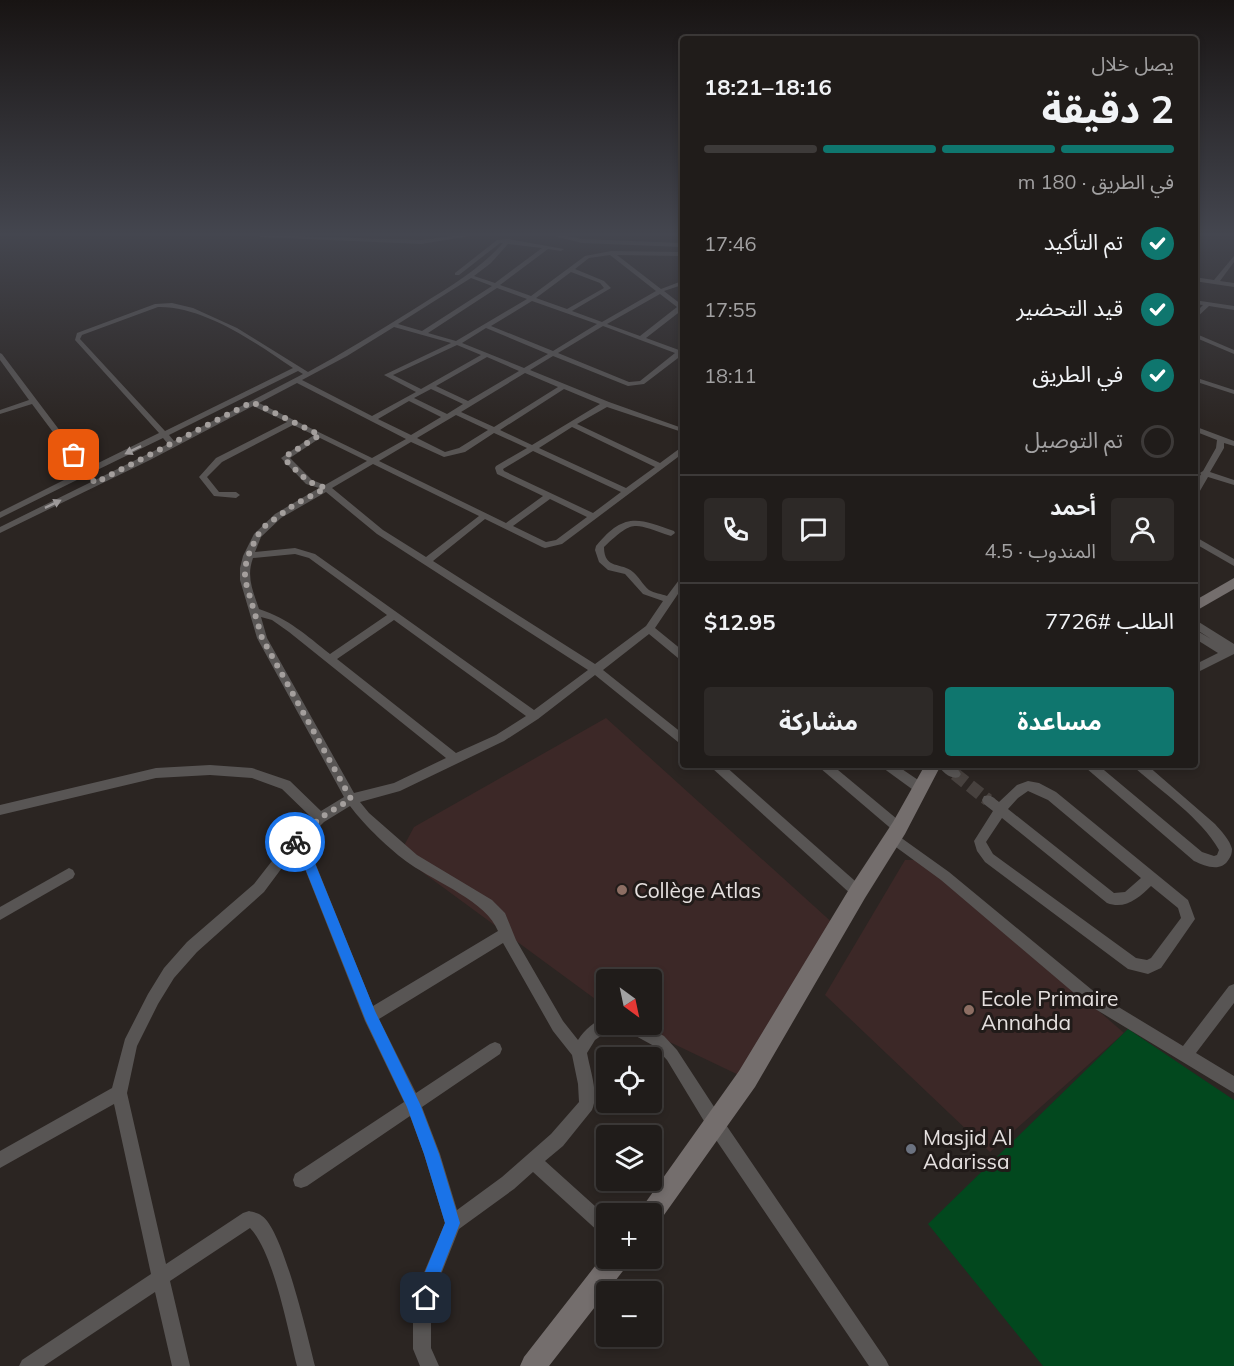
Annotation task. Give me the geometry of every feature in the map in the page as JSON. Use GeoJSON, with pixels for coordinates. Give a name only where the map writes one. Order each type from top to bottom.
{"type":"FeatureCollection","features":[{"type":"Feature","properties":{"kind":"street"},"geometry":{"type":"LineString","coordinates":[[0,530],[308,375],[354,350],[434,299]]}},
{"type":"Feature","properties":{"kind":"street"},"geometry":{"type":"LineString","coordinates":[[424,333],[475,299]]}},
{"type":"Feature","properties":{"kind":"street"},"geometry":{"type":"LineString","coordinates":[[420,392],[387,375],[457,343],[531,299]]}},
{"type":"Feature","properties":{"kind":"street"},"geometry":{"type":"LineString","coordinates":[[534,299],[680,351]]}},
{"type":"Feature","properties":{"kind":"street"},"geometry":{"type":"LineString","coordinates":[[568,311],[589,299]]}},
{"type":"Feature","properties":{"kind":"street"},"geometry":{"type":"LineString","coordinates":[[430,1366],[422,1349],[422,1314],[429,1282],[453,1223],[508,1184],[557,1140],[587,1105],[586,1084],[579,1052],[558,1026],[512,945],[500,918],[488,904],[413,859],[365,817],[351,799],[262,638],[245,580],[245,568],[257,536],[265,526],[294,505],[646,299]]}},
{"type":"Feature","properties":{"kind":"street"},"geometry":{"type":"LineString","coordinates":[[1198,303],[1234,308]]}},
{"type":"Feature","properties":{"kind":"street"},"geometry":{"type":"LineString","coordinates":[[172,443],[77,339],[80,334],[157,305],[170,304],[231,326],[245,337],[278,353],[308,375]]}},
{"type":"Feature","properties":{"kind":"street"},"geometry":{"type":"LineString","coordinates":[[1198,313],[1207,304]]}},
{"type":"Feature","properties":{"kind":"street"},"geometry":{"type":"LineString","coordinates":[[640,338],[680,308]]}},
{"type":"Feature","properties":{"kind":"street"},"geometry":{"type":"LineString","coordinates":[[393,325],[457,343],[562,387],[680,429]]}},
{"type":"Feature","properties":{"kind":"street"},"geometry":{"type":"LineString","coordinates":[[486,326],[623,383],[634,385],[642,383],[680,354]]}},
{"type":"Feature","properties":{"kind":"street"},"geometry":{"type":"LineString","coordinates":[[1198,337],[1234,352]]}},
{"type":"Feature","properties":{"kind":"street"},"geometry":{"type":"LineString","coordinates":[[0,354],[95,483]]}},
{"type":"Feature","properties":{"kind":"street"},"geometry":{"type":"LineString","coordinates":[[372,418],[486,355]]}},
{"type":"Feature","properties":{"kind":"street"},"geometry":{"type":"LineString","coordinates":[[0,515],[298,368]]}},
{"type":"Feature","properties":{"kind":"street"},"geometry":{"type":"LineString","coordinates":[[296,380],[440,454],[448,455],[462,450],[562,387]]}},
{"type":"Feature","properties":{"kind":"street"},"geometry":{"type":"LineString","coordinates":[[1198,380],[1234,392]]}},
{"type":"Feature","properties":{"kind":"street"},"geometry":{"type":"LineString","coordinates":[[430,386],[469,404]]}},
{"type":"Feature","properties":{"kind":"street"},"geometry":{"type":"LineString","coordinates":[[408,398],[447,417]]}},
{"type":"Feature","properties":{"kind":"street"},"geometry":{"type":"LineString","coordinates":[[0,412],[33,401]]}},
{"type":"Feature","properties":{"kind":"street"},"geometry":{"type":"LineString","coordinates":[[252,402],[541,545],[552,545],[680,453]]}},
{"type":"Feature","properties":{"kind":"street"},"geometry":{"type":"LineString","coordinates":[[593,516],[498,469],[501,465],[606,404]]}},
{"type":"Feature","properties":{"kind":"street"},"geometry":{"type":"LineString","coordinates":[[456,412],[533,446],[625,491]]}},
{"type":"Feature","properties":{"kind":"street"},"geometry":{"type":"LineString","coordinates":[[236,495],[217,494],[203,477],[225,456],[292,422]]}},
{"type":"Feature","properties":{"kind":"street"},"geometry":{"type":"LineString","coordinates":[[571,424],[661,467]]}},
{"type":"Feature","properties":{"kind":"street"},"geometry":{"type":"LineString","coordinates":[[1198,430],[1234,444]]}},
{"type":"Feature","properties":{"kind":"street"},"geometry":{"type":"LineString","coordinates":[[320,435],[286,456],[285,460],[309,482],[326,488],[380,532],[462,582],[596,670],[680,737]]}},
{"type":"Feature","properties":{"kind":"street"},"geometry":{"type":"LineString","coordinates":[[1221,440],[1220,448],[1200,474],[1234,483]]}},
{"type":"Feature","properties":{"kind":"street"},"geometry":{"type":"LineString","coordinates":[[506,527],[549,495]]}},
{"type":"Feature","properties":{"kind":"street"},"geometry":{"type":"LineString","coordinates":[[426,562],[484,516]]}},
{"type":"Feature","properties":{"kind":"street"},"geometry":{"type":"LineString","coordinates":[[670,600],[646,592],[628,572],[611,568],[604,561],[599,550],[600,546],[624,524],[635,520],[671,533]]}},
{"type":"Feature","properties":{"kind":"street"},"geometry":{"type":"LineString","coordinates":[[1198,541],[1234,563]]}},
{"type":"Feature","properties":{"kind":"street"},"geometry":{"type":"LineString","coordinates":[[248,556],[295,551],[312,556],[392,616],[534,716]]}},
{"type":"Feature","properties":{"kind":"street"},"geometry":{"type":"LineString","coordinates":[[1198,605],[1234,583]]}},
{"type":"Feature","properties":{"kind":"street"},"geometry":{"type":"LineString","coordinates":[[181,1366],[119,1094],[130,1044],[138,1023],[169,973],[192,947],[259,888],[290,847],[320,818],[351,799],[396,787],[456,760],[500,738],[534,716],[649,629],[680,585]]}},
{"type":"Feature","properties":{"kind":"street"},"geometry":{"type":"LineString","coordinates":[[255,610],[275,618],[292,629],[456,760]]}},
{"type":"Feature","properties":{"kind":"street"},"geometry":{"type":"LineString","coordinates":[[329,660],[392,616]]}},
{"type":"Feature","properties":{"kind":"street"},"geometry":{"type":"LineString","coordinates":[[1198,626],[1232,651]]}},
{"type":"Feature","properties":{"kind":"street"},"geometry":{"type":"LineString","coordinates":[[649,629],[680,653]]}},
{"type":"Feature","properties":{"kind":"street"},"geometry":{"type":"LineString","coordinates":[[1198,635],[1232,651]]}},
{"type":"Feature","properties":{"kind":"street"},"geometry":{"type":"LineString","coordinates":[[1198,668],[1232,651]]}},
{"type":"Feature","properties":{"kind":"street"},"geometry":{"type":"LineString","coordinates":[[719,768],[858,892]]}},
{"type":"Feature","properties":{"kind":"street"},"geometry":{"type":"LineString","coordinates":[[827,768],[945,876],[1092,999],[1234,1085]]}},
{"type":"Feature","properties":{"kind":"street"},"geometry":{"type":"LineString","coordinates":[[891,768],[920,788]]}},
{"type":"Feature","properties":{"kind":"street"},"geometry":{"type":"LineString","coordinates":[[659,1203],[747,1078],[858,892],[896,833],[931,768]]}},
{"type":"Feature","properties":{"kind":"street"},"geometry":{"type":"LineString","coordinates":[[948,768],[955,774]]}},
{"type":"Feature","properties":{"kind":"street"},"geometry":{"type":"LineString","coordinates":[[1094,768],[1198,857],[1214,862],[1221,860],[1226,852],[1225,848],[1213,830],[1142,768]]}},
{"type":"Feature","properties":{"kind":"street"},"geometry":{"type":"LineString","coordinates":[[0,810],[156,773],[210,770],[252,773],[286,785],[320,818]]}},
{"type":"Feature","properties":{"kind":"street"},"geometry":{"type":"LineString","coordinates":[[1035,787],[1052,796],[1184,904],[1188,919],[1156,963],[1148,967],[1133,964],[989,858],[981,848],[980,841],[1002,811],[1021,788],[1035,787]]}},
{"type":"Feature","properties":{"kind":"street"},"geometry":{"type":"LineString","coordinates":[[988,800],[1112,899],[1130,898],[1151,877]]}},
{"type":"Feature","properties":{"kind":"street"},"geometry":{"type":"LineString","coordinates":[[290,847],[298,848],[308,860],[370,1016],[413,1104],[432,1154],[453,1223]]}},
{"type":"Feature","properties":{"kind":"street"},"geometry":{"type":"LineString","coordinates":[[0,914],[69,874]]}},
{"type":"Feature","properties":{"kind":"street"},"geometry":{"type":"LineString","coordinates":[[370,1016],[507,933]]}},
{"type":"Feature","properties":{"kind":"street"},"geometry":{"type":"LineString","coordinates":[[1185,1055],[1234,991]]}},
{"type":"Feature","properties":{"kind":"street"},"geometry":{"type":"LineString","coordinates":[[579,1052],[590,1035],[596,1031]]}},
{"type":"Feature","properties":{"kind":"street"},"geometry":{"type":"LineString","coordinates":[[648,1035],[659,1041],[672,1055],[716,1125],[880,1366]]}},
{"type":"Feature","properties":{"kind":"street"},"geometry":{"type":"LineString","coordinates":[[301,1180],[495,1049]]}},
{"type":"Feature","properties":{"kind":"street"},"geometry":{"type":"LineString","coordinates":[[0,1160],[119,1094]]}},
{"type":"Feature","properties":{"kind":"street"},"geometry":{"type":"LineString","coordinates":[[533,1161],[596,1218]]}},
{"type":"Feature","properties":{"kind":"street"},"geometry":{"type":"LineString","coordinates":[[28,1366],[249,1219],[257,1222],[274,1255],[306,1366]]}},
{"type":"Feature","properties":{"kind":"street"},"geometry":{"type":"LineString","coordinates":[[533,1366],[608,1269]]}},
{"type":"Feature","properties":{"kind":"shaded area","name":"Collège Atlas"},"geometry":{"type":"Polygon","coordinates":[[[606,718],[836,926],[745,1078],[655,1035],[662,1035],[662,969],[596,969],[596,1000],[399,855],[414,827],[606,718]]]}},
{"type":"Feature","properties":{"kind":"shaded area","name":"Ecole Primaire Annahda"},"geometry":{"type":"Polygon","coordinates":[[[905,860],[919,860],[937,870],[1124,1033],[990,1152],[825,995],[905,860]]]}},
{"type":"Feature","properties":{"kind":"green space"},"geometry":{"type":"Polygon","coordinates":[[[1128,1029],[1234,1100],[1234,1366],[1043,1366],[928,1224],[1128,1029]]]}},
{"type":"Feature","properties":{"kind":"tunnel"},"geometry":{"type":"LineString","coordinates":[[955,774],[988,800]]}},
{"type":"Feature","properties":{"kind":"way so far"},"geometry":{"type":"LineString","coordinates":[[74,455],[95,483],[252,402],[320,435],[286,456],[285,460],[309,482],[326,488],[294,505],[265,526],[257,536],[245,568],[249,597],[262,638],[351,799],[320,818],[295,842]]}},
{"type":"Feature","properties":{"kind":"place","name":"Collège Atlas"},"geometry":{"type":"Point","coordinates":[622,890]}},
{"type":"Feature","properties":{"kind":"place","name":"Ecole Primaire Annahda"},"geometry":{"type":"Point","coordinates":[969,1010]}},
{"type":"Feature","properties":{"kind":"place","name":"Masjid Al Adarissa"},"geometry":{"type":"Point","coordinates":[911,1149]}},
{"type":"Feature","properties":{"kind":"route"},"geometry":{"type":"LineString","coordinates":[[295,842],[290,847],[298,848],[308,860],[370,1016],[413,1104],[432,1154],[453,1223],[429,1282],[426,1298]]}}]}
